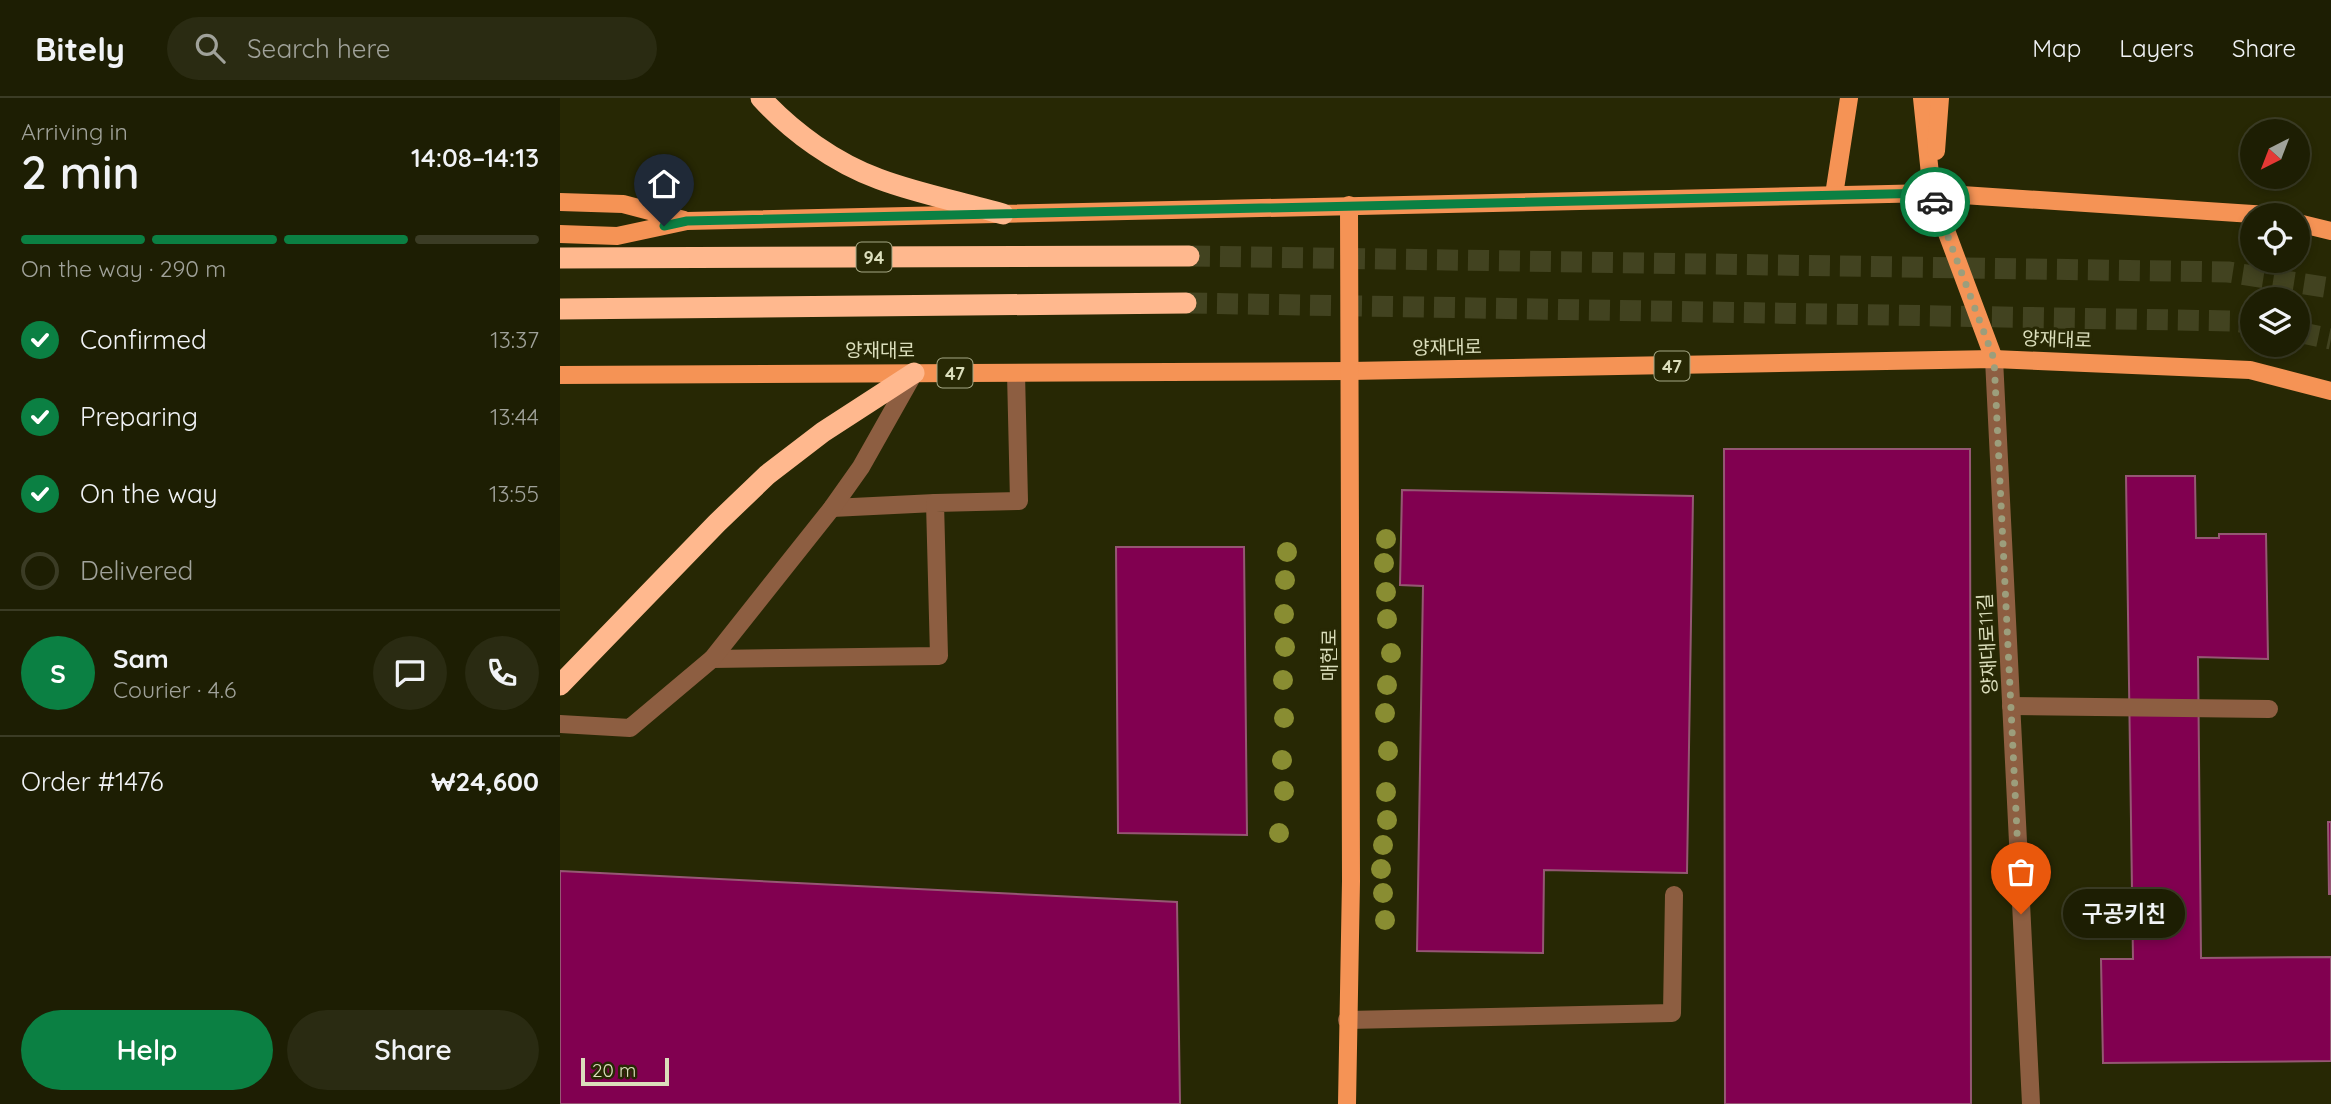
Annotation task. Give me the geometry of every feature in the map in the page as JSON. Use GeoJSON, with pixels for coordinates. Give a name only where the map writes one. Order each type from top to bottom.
{"type":"FeatureCollection","features":[{"type":"Feature","properties":{"kind":"highway"},"geometry":{"type":"LineString","coordinates":[[761,98],[827,153],[876,178],[1003,214]]}},
{"type":"Feature","properties":{"kind":"highway","name":"94"},"geometry":{"type":"LineString","coordinates":[[560,258],[1189,256]]}},
{"type":"Feature","properties":{"kind":"highway"},"geometry":{"type":"LineString","coordinates":[[560,309],[1186,303]]}},
{"type":"Feature","properties":{"kind":"highway"},"geometry":{"type":"LineString","coordinates":[[560,685],[767,475],[823,432],[914,373]]}},
{"type":"Feature","properties":{"kind":"main road"},"geometry":{"type":"LineString","coordinates":[[1834,195],[1849,98]]}},
{"type":"Feature","properties":{"kind":"main road"},"geometry":{"type":"LineString","coordinates":[[1922,98],[1932,193]]}},
{"type":"Feature","properties":{"kind":"main road"},"geometry":{"type":"LineString","coordinates":[[1932,193],[1940,98]]}},
{"type":"Feature","properties":{"kind":"main road"},"geometry":{"type":"LineString","coordinates":[[560,234],[617,236],[687,221],[1932,193],[2240,213]]}},
{"type":"Feature","properties":{"kind":"main road","name":"양재대로11길"},"geometry":{"type":"LineString","coordinates":[[1932,193],[1994,359]]}},
{"type":"Feature","properties":{"kind":"main road"},"geometry":{"type":"LineString","coordinates":[[560,202],[623,204],[687,221]]}},
{"type":"Feature","properties":{"kind":"main road","name":"매헌로"},"geometry":{"type":"LineString","coordinates":[[1347,1104],[1351,881],[1349,205]]}},
{"type":"Feature","properties":{"kind":"main road"},"geometry":{"type":"LineString","coordinates":[[2310,226],[2331,231]]}},
{"type":"Feature","properties":{"kind":"main road","name":"양재대로"},"geometry":{"type":"LineString","coordinates":[[560,375],[1350,371],[1994,359],[2250,370],[2331,391]]}},
{"type":"Feature","properties":{"kind":"street","name":"양재대로11길"},"geometry":{"type":"LineString","coordinates":[[1994,359],[2031,1104]]}},
{"type":"Feature","properties":{"kind":"street"},"geometry":{"type":"LineString","coordinates":[[560,724],[630,728],[712,659],[832,508],[861,467],[914,373]]}},
{"type":"Feature","properties":{"kind":"street"},"geometry":{"type":"LineString","coordinates":[[832,508],[1019,501],[1016,373]]}},
{"type":"Feature","properties":{"kind":"street"},"geometry":{"type":"LineString","coordinates":[[712,659],[939,656],[935,503]]}},
{"type":"Feature","properties":{"kind":"street"},"geometry":{"type":"LineString","coordinates":[[2011,706],[2269,709]]}},
{"type":"Feature","properties":{"kind":"street"},"geometry":{"type":"LineString","coordinates":[[1347,1020],[1672,1013],[1674,895]]}},
{"type":"Feature","properties":{"kind":"building"},"geometry":{"type":"Polygon","coordinates":[[[1724,449],[1970,449],[1971,1104],[1725,1104],[1724,449]]]}},
{"type":"Feature","properties":{"kind":"building"},"geometry":{"type":"Polygon","coordinates":[[[2126,476],[2195,476],[2196,538],[2219,538],[2219,534],[2266,534],[2268,659],[2198,657],[2201,958],[2331,957],[2331,1061],[2103,1063],[2101,959],[2133,959],[2126,476]]]}},
{"type":"Feature","properties":{"kind":"building"},"geometry":{"type":"Polygon","coordinates":[[[1402,490],[1693,496],[1687,873],[1544,870],[1543,953],[1417,951],[1423,586],[1400,585],[1402,490]]]}},
{"type":"Feature","properties":{"kind":"building"},"geometry":{"type":"Polygon","coordinates":[[[1116,547],[1244,547],[1247,835],[1118,833],[1116,547]]]}},
{"type":"Feature","properties":{"kind":"building"},"geometry":{"type":"Polygon","coordinates":[[[2328,822],[2331,822],[2331,894],[2329,894],[2328,822]]]}},
{"type":"Feature","properties":{"kind":"building"},"geometry":{"type":"Polygon","coordinates":[[[560,871],[1177,902],[1180,1104],[560,1104],[560,871]]]}},
{"type":"Feature","properties":{"kind":"tunnel"},"geometry":{"type":"LineString","coordinates":[[1189,256],[2228,272],[2331,288]]}},
{"type":"Feature","properties":{"kind":"tunnel"},"geometry":{"type":"LineString","coordinates":[[1186,303],[2240,322]]}},
{"type":"Feature","properties":{"kind":"tunnel"},"geometry":{"type":"LineString","coordinates":[[2310,335],[2331,339]]}},
{"type":"Feature","properties":{"kind":"way so far"},"geometry":{"type":"LineString","coordinates":[[1935,202],[1994,359],[2021,914]]}},
{"type":"Feature","properties":{"kind":"place","name":"구공키친"},"geometry":{"type":"Point","coordinates":[2021,914]}},
{"type":"Feature","properties":{"kind":"route"},"geometry":{"type":"LineString","coordinates":[[664,226],[687,221],[1932,193],[1935,202]]}}]}
